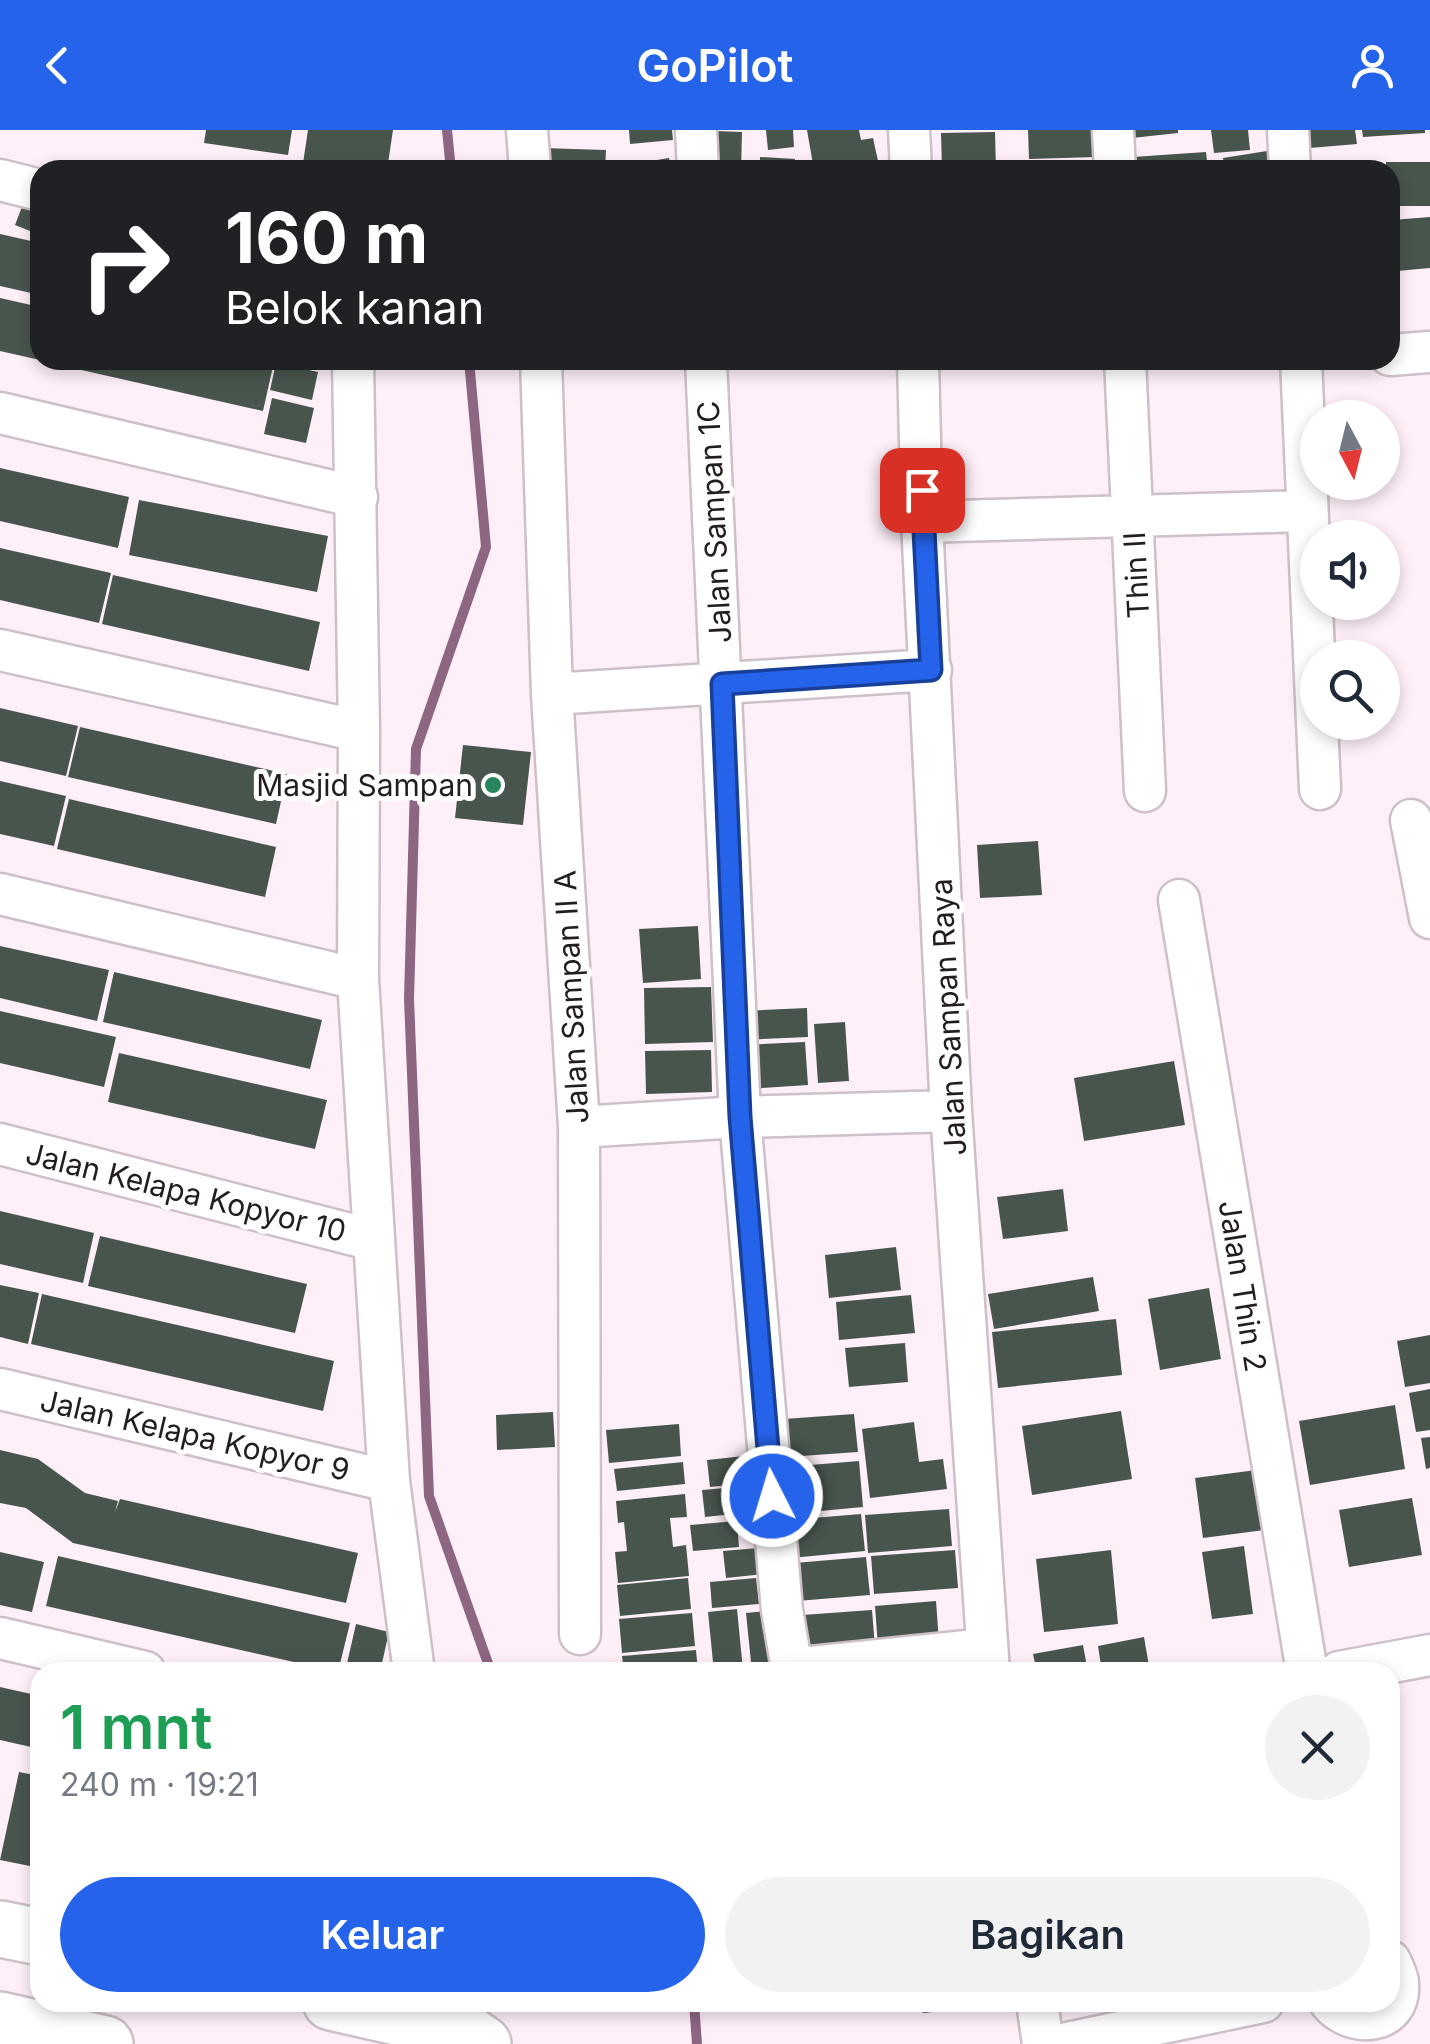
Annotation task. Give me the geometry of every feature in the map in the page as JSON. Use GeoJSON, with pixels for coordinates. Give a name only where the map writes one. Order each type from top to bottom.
{"type":"FeatureCollection","features":[{"type":"Feature","properties":{"kind":"street"},"geometry":{"type":"LineString","coordinates":[[527,130],[529,160]]}},
{"type":"Feature","properties":{"kind":"street"},"geometry":{"type":"LineString","coordinates":[[696,130],[698,160]]}},
{"type":"Feature","properties":{"kind":"street"},"geometry":{"type":"LineString","coordinates":[[908,130],[910,160]]}},
{"type":"Feature","properties":{"kind":"street"},"geometry":{"type":"LineString","coordinates":[[1113,130],[1114,160]]}},
{"type":"Feature","properties":{"kind":"street"},"geometry":{"type":"LineString","coordinates":[[1288,130],[1290,160]]}},
{"type":"Feature","properties":{"kind":"street"},"geometry":{"type":"LineString","coordinates":[[0,180],[30,188]]}},
{"type":"Feature","properties":{"kind":"street"},"geometry":{"type":"LineString","coordinates":[[1400,354],[1430,352]]}},
{"type":"Feature","properties":{"kind":"street"},"geometry":{"type":"LineString","coordinates":[[353,370],[358,979],[389,1481],[413,1662]]}},
{"type":"Feature","properties":{"kind":"street","name":"Jalan Sampan II A"},"geometry":{"type":"LineString","coordinates":[[540,370],[552,694],[579,1126],[580,1634]]}},
{"type":"Feature","properties":{"kind":"street","name":"Jalan Sampan 1C"},"geometry":{"type":"LineString","coordinates":[[706,370],[722,684]]}},
{"type":"Feature","properties":{"kind":"street","name":"Jalan Sampan Raya"},"geometry":{"type":"LineString","coordinates":[[918,370],[922,522],[952,1111],[987,1661]]}},
{"type":"Feature","properties":{"kind":"street","name":"Thin II"},"geometry":{"type":"LineString","coordinates":[[1126,370],[1146,791]]}},
{"type":"Feature","properties":{"kind":"street"},"geometry":{"type":"LineString","coordinates":[[1302,370],[1320,789]]}},
{"type":"Feature","properties":{"kind":"street"},"geometry":{"type":"LineString","coordinates":[[0,413],[357,497]]}},
{"type":"Feature","properties":{"kind":"street"},"geometry":{"type":"LineString","coordinates":[[922,522],[1306,510]]}},
{"type":"Feature","properties":{"kind":"street"},"geometry":{"type":"LineString","coordinates":[[0,650],[359,731]]}},
{"type":"Feature","properties":{"kind":"street"},"geometry":{"type":"LineString","coordinates":[[552,694],[931,670]]}},
{"type":"Feature","properties":{"kind":"street"},"geometry":{"type":"LineString","coordinates":[[722,684],[740,1117],[782,1610],[790,1662]]}},
{"type":"Feature","properties":{"kind":"street"},"geometry":{"type":"LineString","coordinates":[[1411,820],[1430,918]]}},
{"type":"Feature","properties":{"kind":"street"},"geometry":{"type":"LineString","coordinates":[[0,894],[358,979]]}},
{"type":"Feature","properties":{"kind":"street","name":"Jalan Thin 2"},"geometry":{"type":"LineString","coordinates":[[1179,900],[1305,1662]]}},
{"type":"Feature","properties":{"kind":"street"},"geometry":{"type":"LineString","coordinates":[[579,1126],[952,1111]]}},
{"type":"Feature","properties":{"kind":"street","name":"Jalan Kelapa Kopyor 10"},"geometry":{"type":"LineString","coordinates":[[0,1144],[373,1240]]}},
{"type":"Feature","properties":{"kind":"street","name":"Jalan Kelapa Kopyor 9"},"geometry":{"type":"LineString","coordinates":[[0,1388],[389,1481]]}},
{"type":"Feature","properties":{"kind":"street"},"geometry":{"type":"LineString","coordinates":[[0,1638],[102,1662]]}},
{"type":"Feature","properties":{"kind":"street"},"geometry":{"type":"LineString","coordinates":[[1393,1662],[1430,1655]]}},
{"type":"Feature","properties":{"kind":"street"},"geometry":{"type":"LineString","coordinates":[[961,1662],[987,1661]]}},
{"type":"Feature","properties":{"kind":"street"},"geometry":{"type":"LineString","coordinates":[[0,1928],[30,1936]]}},
{"type":"Feature","properties":{"kind":"street"},"geometry":{"type":"LineString","coordinates":[[375,2012],[467,2033],[483,2044]]}},
{"type":"Feature","properties":{"kind":"street"},"geometry":{"type":"LineString","coordinates":[[1038,2012],[1043,2044]]}},
{"type":"Feature","properties":{"kind":"street"},"geometry":{"type":"LineString","coordinates":[[1062,2044],[1215,2012]]}},
{"type":"Feature","properties":{"kind":"street"},"geometry":{"type":"LineString","coordinates":[[1338,2012],[1370,2032],[1388,2012]]}},
{"type":"Feature","properties":{"kind":"street"},"geometry":{"type":"LineString","coordinates":[[0,2020],[105,2044]]}},
{"type":"Feature","properties":{"kind":"building"},"geometry":{"type":"Polygon","coordinates":[[[206,130],[292,130],[288,155],[204,143],[206,130]]]}},
{"type":"Feature","properties":{"kind":"building"},"geometry":{"type":"Polygon","coordinates":[[[308,130],[393,130],[388,160],[304,160],[308,130]]]}},
{"type":"Feature","properties":{"kind":"building"},"geometry":{"type":"Polygon","coordinates":[[[629,130],[672,130],[673,140],[630,144],[629,130]]]}},
{"type":"Feature","properties":{"kind":"building"},"geometry":{"type":"Polygon","coordinates":[[[766,130],[793,130],[794,147],[768,150],[766,130]]]}},
{"type":"Feature","properties":{"kind":"building"},"geometry":{"type":"Polygon","coordinates":[[[807,130],[859,130],[861,140],[873,138],[878,160],[812,160],[807,130]]]}},
{"type":"Feature","properties":{"kind":"building"},"geometry":{"type":"Polygon","coordinates":[[[1028,130],[1095,130],[1096,157],[1029,159],[1028,130]]]}},
{"type":"Feature","properties":{"kind":"building"},"geometry":{"type":"Polygon","coordinates":[[[1131,130],[1178,130],[1178,133],[1132,138],[1131,130]]]}},
{"type":"Feature","properties":{"kind":"building"},"geometry":{"type":"Polygon","coordinates":[[[1211,130],[1248,130],[1250,150],[1214,153],[1211,130]]]}},
{"type":"Feature","properties":{"kind":"building"},"geometry":{"type":"Polygon","coordinates":[[[1296,130],[1355,130],[1357,144],[1298,149],[1296,130]]]}},
{"type":"Feature","properties":{"kind":"building"},"geometry":{"type":"Polygon","coordinates":[[[1362,130],[1425,130],[1425,133],[1363,137],[1362,130]]]}},
{"type":"Feature","properties":{"kind":"building"},"geometry":{"type":"Polygon","coordinates":[[[714,131],[742,132],[741,160],[706,160],[714,131]]]}},
{"type":"Feature","properties":{"kind":"building"},"geometry":{"type":"Polygon","coordinates":[[[995,132],[996,160],[942,160],[941,133],[995,132]]]}},
{"type":"Feature","properties":{"kind":"building"},"geometry":{"type":"Polygon","coordinates":[[[542,148],[606,150],[606,160],[541,160],[542,148]]]}},
{"type":"Feature","properties":{"kind":"building"},"geometry":{"type":"Polygon","coordinates":[[[1267,151],[1268,160],[1223,160],[1267,151]]]}},
{"type":"Feature","properties":{"kind":"building"},"geometry":{"type":"Polygon","coordinates":[[[1206,152],[1207,160],[1133,160],[1133,157],[1206,152]]]}},
{"type":"Feature","properties":{"kind":"building"},"geometry":{"type":"Polygon","coordinates":[[[760,157],[795,159],[795,160],[760,157]]]}},
{"type":"Feature","properties":{"kind":"building"},"geometry":{"type":"Polygon","coordinates":[[[1400,162],[1430,162],[1430,206],[1400,206],[1400,162]]]}},
{"type":"Feature","properties":{"kind":"building"},"geometry":{"type":"Polygon","coordinates":[[[25,199],[30,201],[30,231],[15,225],[25,199]]]}},
{"type":"Feature","properties":{"kind":"building"},"geometry":{"type":"Polygon","coordinates":[[[1430,217],[1430,268],[1400,271],[1400,219],[1430,217]]]}},
{"type":"Feature","properties":{"kind":"building"},"geometry":{"type":"Polygon","coordinates":[[[0,234],[30,241],[30,293],[0,286],[0,234]]]}},
{"type":"Feature","properties":{"kind":"building"},"geometry":{"type":"Polygon","coordinates":[[[0,298],[30,305],[30,358],[0,351],[0,298]]]}},
{"type":"Feature","properties":{"kind":"building"},"geometry":{"type":"Polygon","coordinates":[[[82,370],[272,370],[263,411],[82,370]]]}},
{"type":"Feature","properties":{"kind":"building"},"geometry":{"type":"Polygon","coordinates":[[[274,370],[318,372],[312,400],[270,390],[274,370]]]}},
{"type":"Feature","properties":{"kind":"building"},"geometry":{"type":"Polygon","coordinates":[[[272,398],[314,408],[306,443],[264,434],[272,398]]]}},
{"type":"Feature","properties":{"kind":"building"},"geometry":{"type":"Polygon","coordinates":[[[0,468],[129,497],[118,548],[0,521],[0,468]]]}},
{"type":"Feature","properties":{"kind":"building"},"geometry":{"type":"Polygon","coordinates":[[[139,500],[328,536],[317,592],[129,555],[139,500]]]}},
{"type":"Feature","properties":{"kind":"building"},"geometry":{"type":"Polygon","coordinates":[[[0,548],[111,573],[99,623],[0,600],[0,548]]]}},
{"type":"Feature","properties":{"kind":"building"},"geometry":{"type":"Polygon","coordinates":[[[113,575],[320,622],[309,671],[102,624],[113,575]]]}},
{"type":"Feature","properties":{"kind":"building"},"geometry":{"type":"Polygon","coordinates":[[[0,708],[78,726],[66,776],[0,761],[0,708]]]}},
{"type":"Feature","properties":{"kind":"building"},"geometry":{"type":"Polygon","coordinates":[[[80,727],[287,774],[276,824],[68,777],[80,727]]]}},
{"type":"Feature","properties":{"kind":"building","name":"Masjid Sampan"},"geometry":{"type":"Polygon","coordinates":[[[463,745],[531,752],[523,825],[455,818],[463,745]]]}},
{"type":"Feature","properties":{"kind":"building"},"geometry":{"type":"Polygon","coordinates":[[[0,781],[66,796],[54,846],[0,834],[0,781]]]}},
{"type":"Feature","properties":{"kind":"building"},"geometry":{"type":"Polygon","coordinates":[[[69,799],[276,847],[265,897],[57,849],[69,799]]]}},
{"type":"Feature","properties":{"kind":"building"},"geometry":{"type":"Polygon","coordinates":[[[1038,841],[1042,895],[980,898],[977,845],[1038,841]]]}},
{"type":"Feature","properties":{"kind":"building"},"geometry":{"type":"Polygon","coordinates":[[[698,926],[701,979],[643,983],[639,929],[698,926]]]}},
{"type":"Feature","properties":{"kind":"building"},"geometry":{"type":"Polygon","coordinates":[[[0,946],[109,970],[97,1021],[0,998],[0,946]]]}},
{"type":"Feature","properties":{"kind":"building"},"geometry":{"type":"Polygon","coordinates":[[[114,972],[322,1020],[310,1069],[103,1022],[114,972]]]}},
{"type":"Feature","properties":{"kind":"building"},"geometry":{"type":"Polygon","coordinates":[[[711,987],[713,1042],[645,1044],[644,988],[711,987]]]}},
{"type":"Feature","properties":{"kind":"building"},"geometry":{"type":"Polygon","coordinates":[[[807,1008],[808,1037],[742,1040],[741,1011],[807,1008]]]}},
{"type":"Feature","properties":{"kind":"building"},"geometry":{"type":"Polygon","coordinates":[[[0,1011],[116,1037],[104,1087],[0,1063],[0,1011]]]}},
{"type":"Feature","properties":{"kind":"building"},"geometry":{"type":"Polygon","coordinates":[[[845,1022],[849,1081],[818,1083],[814,1024],[845,1022]]]}},
{"type":"Feature","properties":{"kind":"building"},"geometry":{"type":"Polygon","coordinates":[[[805,1042],[808,1085],[747,1089],[744,1045],[805,1042]]]}},
{"type":"Feature","properties":{"kind":"building"},"geometry":{"type":"Polygon","coordinates":[[[711,1050],[712,1092],[646,1094],[645,1051],[711,1050]]]}},
{"type":"Feature","properties":{"kind":"building"},"geometry":{"type":"Polygon","coordinates":[[[119,1053],[327,1100],[315,1149],[108,1102],[119,1053]]]}},
{"type":"Feature","properties":{"kind":"building"},"geometry":{"type":"Polygon","coordinates":[[[1174,1061],[1185,1125],[1084,1141],[1074,1078],[1174,1061]]]}},
{"type":"Feature","properties":{"kind":"building"},"geometry":{"type":"Polygon","coordinates":[[[1063,1189],[1068,1231],[1003,1239],[997,1197],[1063,1189]]]}},
{"type":"Feature","properties":{"kind":"building"},"geometry":{"type":"Polygon","coordinates":[[[0,1211],[94,1233],[83,1283],[0,1264],[0,1211]]]}},
{"type":"Feature","properties":{"kind":"building"},"geometry":{"type":"Polygon","coordinates":[[[100,1236],[307,1284],[295,1333],[88,1286],[100,1236]]]}},
{"type":"Feature","properties":{"kind":"building"},"geometry":{"type":"Polygon","coordinates":[[[896,1247],[901,1290],[829,1298],[825,1255],[896,1247]]]}},
{"type":"Feature","properties":{"kind":"building"},"geometry":{"type":"Polygon","coordinates":[[[1093,1277],[1099,1311],[994,1329],[988,1294],[1093,1277]]]}},
{"type":"Feature","properties":{"kind":"building"},"geometry":{"type":"Polygon","coordinates":[[[0,1285],[39,1293],[28,1344],[0,1337],[0,1285]]]}},
{"type":"Feature","properties":{"kind":"building"},"geometry":{"type":"Polygon","coordinates":[[[1209,1288],[1221,1359],[1160,1370],[1148,1299],[1209,1288]]]}},
{"type":"Feature","properties":{"kind":"building"},"geometry":{"type":"Polygon","coordinates":[[[42,1294],[334,1361],[323,1411],[31,1344],[42,1294]]]}},
{"type":"Feature","properties":{"kind":"building"},"geometry":{"type":"Polygon","coordinates":[[[911,1295],[915,1333],[839,1340],[836,1302],[911,1295]]]}},
{"type":"Feature","properties":{"kind":"building"},"geometry":{"type":"Polygon","coordinates":[[[1116,1319],[1122,1375],[998,1388],[992,1332],[1116,1319]]]}},
{"type":"Feature","properties":{"kind":"building"},"geometry":{"type":"Polygon","coordinates":[[[1430,1335],[1430,1383],[1405,1387],[1397,1341],[1430,1335]]]}},
{"type":"Feature","properties":{"kind":"building"},"geometry":{"type":"Polygon","coordinates":[[[905,1343],[908,1382],[849,1387],[845,1348],[905,1343]]]}},
{"type":"Feature","properties":{"kind":"building"},"geometry":{"type":"Polygon","coordinates":[[[1430,1389],[1430,1430],[1416,1432],[1409,1393],[1430,1389]]]}},
{"type":"Feature","properties":{"kind":"building"},"geometry":{"type":"Polygon","coordinates":[[[1395,1405],[1405,1469],[1310,1485],[1299,1421],[1395,1405]]]}},
{"type":"Feature","properties":{"kind":"building"},"geometry":{"type":"Polygon","coordinates":[[[1121,1411],[1132,1479],[1032,1495],[1022,1426],[1121,1411]]]}},
{"type":"Feature","properties":{"kind":"building"},"geometry":{"type":"Polygon","coordinates":[[[553,1412],[555,1447],[497,1450],[496,1415],[553,1412]]]}},
{"type":"Feature","properties":{"kind":"building"},"geometry":{"type":"Polygon","coordinates":[[[854,1414],[858,1452],[773,1458],[770,1420],[854,1414]]]}},
{"type":"Feature","properties":{"kind":"building"},"geometry":{"type":"Polygon","coordinates":[[[914,1422],[919,1462],[943,1459],[947,1489],[870,1498],[862,1429],[914,1422]]]}},
{"type":"Feature","properties":{"kind":"building"},"geometry":{"type":"Polygon","coordinates":[[[679,1424],[681,1456],[609,1463],[606,1430],[679,1424]]]}},
{"type":"Feature","properties":{"kind":"building"},"geometry":{"type":"Polygon","coordinates":[[[1430,1437],[1430,1468],[1426,1469],[1421,1438],[1430,1437]]]}},
{"type":"Feature","properties":{"kind":"building"},"geometry":{"type":"Polygon","coordinates":[[[0,1450],[38,1459],[85,1493],[118,1501],[115,1512],[120,1499],[358,1553],[346,1603],[73,1543],[26,1508],[0,1503],[0,1450]]]}},
{"type":"Feature","properties":{"kind":"building"},"geometry":{"type":"Polygon","coordinates":[[[763,1454],[766,1481],[710,1487],[707,1460],[763,1454]]]}},
{"type":"Feature","properties":{"kind":"building"},"geometry":{"type":"Polygon","coordinates":[[[859,1461],[863,1507],[778,1515],[774,1468],[859,1461]]]}},
{"type":"Feature","properties":{"kind":"building"},"geometry":{"type":"Polygon","coordinates":[[[683,1462],[685,1484],[617,1491],[614,1469],[683,1462]]]}},
{"type":"Feature","properties":{"kind":"building"},"geometry":{"type":"Polygon","coordinates":[[[1264,1469],[1272,1529],[1203,1538],[1195,1478],[1264,1469]]]}},
{"type":"Feature","properties":{"kind":"building"},"geometry":{"type":"Polygon","coordinates":[[[749,1486],[752,1512],[705,1517],[702,1490],[749,1486]]]}},
{"type":"Feature","properties":{"kind":"building"},"geometry":{"type":"Polygon","coordinates":[[[685,1494],[687,1517],[670,1518],[673,1547],[686,1545],[689,1576],[618,1583],[615,1552],[627,1551],[624,1522],[618,1523],[616,1501],[685,1494]]]}},
{"type":"Feature","properties":{"kind":"building"},"geometry":{"type":"Polygon","coordinates":[[[1412,1498],[1422,1555],[1349,1567],[1339,1510],[1412,1498]]]}},
{"type":"Feature","properties":{"kind":"building"},"geometry":{"type":"Polygon","coordinates":[[[949,1509],[952,1546],[868,1553],[865,1515],[949,1509]]]}},
{"type":"Feature","properties":{"kind":"building"},"geometry":{"type":"Polygon","coordinates":[[[861,1514],[865,1551],[780,1559],[777,1521],[861,1514]]]}},
{"type":"Feature","properties":{"kind":"building"},"geometry":{"type":"Polygon","coordinates":[[[737,1521],[739,1547],[693,1551],[690,1525],[737,1521]]]}},
{"type":"Feature","properties":{"kind":"building"},"geometry":{"type":"Polygon","coordinates":[[[1244,1546],[1253,1614],[1212,1619],[1202,1552],[1244,1546]]]}},
{"type":"Feature","properties":{"kind":"building"},"geometry":{"type":"Polygon","coordinates":[[[770,1547],[773,1573],[726,1578],[723,1551],[770,1547]]]}},
{"type":"Feature","properties":{"kind":"building"},"geometry":{"type":"Polygon","coordinates":[[[955,1550],[958,1588],[874,1594],[871,1556],[955,1550]]]}},
{"type":"Feature","properties":{"kind":"building"},"geometry":{"type":"Polygon","coordinates":[[[1111,1550],[1118,1624],[1044,1632],[1036,1559],[1111,1550]]]}},
{"type":"Feature","properties":{"kind":"building"},"geometry":{"type":"Polygon","coordinates":[[[0,1552],[44,1562],[32,1612],[0,1605],[0,1552]]]}},
{"type":"Feature","properties":{"kind":"building"},"geometry":{"type":"Polygon","coordinates":[[[58,1556],[350,1623],[340,1662],[294,1662],[46,1606],[58,1556]]]}},
{"type":"Feature","properties":{"kind":"building"},"geometry":{"type":"Polygon","coordinates":[[[866,1557],[870,1595],[785,1602],[782,1564],[866,1557]]]}},
{"type":"Feature","properties":{"kind":"building"},"geometry":{"type":"Polygon","coordinates":[[[688,1578],[691,1609],[620,1616],[617,1585],[688,1578]]]}},
{"type":"Feature","properties":{"kind":"building"},"geometry":{"type":"Polygon","coordinates":[[[756,1578],[759,1604],[712,1608],[710,1582],[756,1578]]]}},
{"type":"Feature","properties":{"kind":"building"},"geometry":{"type":"Polygon","coordinates":[[[936,1601],[939,1642],[878,1647],[875,1606],[936,1601]]]}},
{"type":"Feature","properties":{"kind":"building"},"geometry":{"type":"Polygon","coordinates":[[[737,1609],[742,1662],[713,1662],[708,1612],[737,1609]]]}},
{"type":"Feature","properties":{"kind":"building"},"geometry":{"type":"Polygon","coordinates":[[[776,1610],[780,1662],[751,1662],[746,1613],[776,1610]]]}},
{"type":"Feature","properties":{"kind":"building"},"geometry":{"type":"Polygon","coordinates":[[[872,1610],[875,1647],[791,1654],[788,1616],[872,1610]]]}},
{"type":"Feature","properties":{"kind":"building"},"geometry":{"type":"Polygon","coordinates":[[[692,1613],[695,1646],[622,1653],[619,1619],[692,1613]]]}},
{"type":"Feature","properties":{"kind":"building"},"geometry":{"type":"Polygon","coordinates":[[[356,1624],[389,1632],[382,1662],[347,1662],[356,1624]]]}},
{"type":"Feature","properties":{"kind":"building"},"geometry":{"type":"Polygon","coordinates":[[[1144,1637],[1148,1662],[1100,1662],[1098,1646],[1144,1637]]]}},
{"type":"Feature","properties":{"kind":"building"},"geometry":{"type":"Polygon","coordinates":[[[1083,1645],[1086,1662],[1035,1662],[1033,1654],[1083,1645]]]}},
{"type":"Feature","properties":{"kind":"building"},"geometry":{"type":"Polygon","coordinates":[[[696,1650],[697,1662],[623,1662],[622,1656],[696,1650]]]}},
{"type":"Feature","properties":{"kind":"building"},"geometry":{"type":"Polygon","coordinates":[[[0,1687],[30,1694],[30,1747],[0,1740],[0,1687]]]}},
{"type":"Feature","properties":{"kind":"building"},"geometry":{"type":"Polygon","coordinates":[[[19,1772],[30,1774],[30,1866],[0,1860],[19,1772]]]}},
{"type":"Feature","properties":{"kind":"waterway"},"geometry":{"type":"LineString","coordinates":[[447,130],[450,160]]}},
{"type":"Feature","properties":{"kind":"waterway"},"geometry":{"type":"LineString","coordinates":[[470,370],[486,547],[416,749],[409,999],[429,1496],[487,1662]]}},
{"type":"Feature","properties":{"kind":"waterway"},"geometry":{"type":"LineString","coordinates":[[695,2012],[697,2044]]}},
{"type":"Feature","properties":{"kind":"place","name":"Masjid Sampan"},"geometry":{"type":"Point","coordinates":[493,785]}},
{"type":"Feature","properties":{"kind":"route"},"geometry":{"type":"LineString","coordinates":[[772,1496],[740,1117],[722,684],[931,670],[922,490]]}}]}
